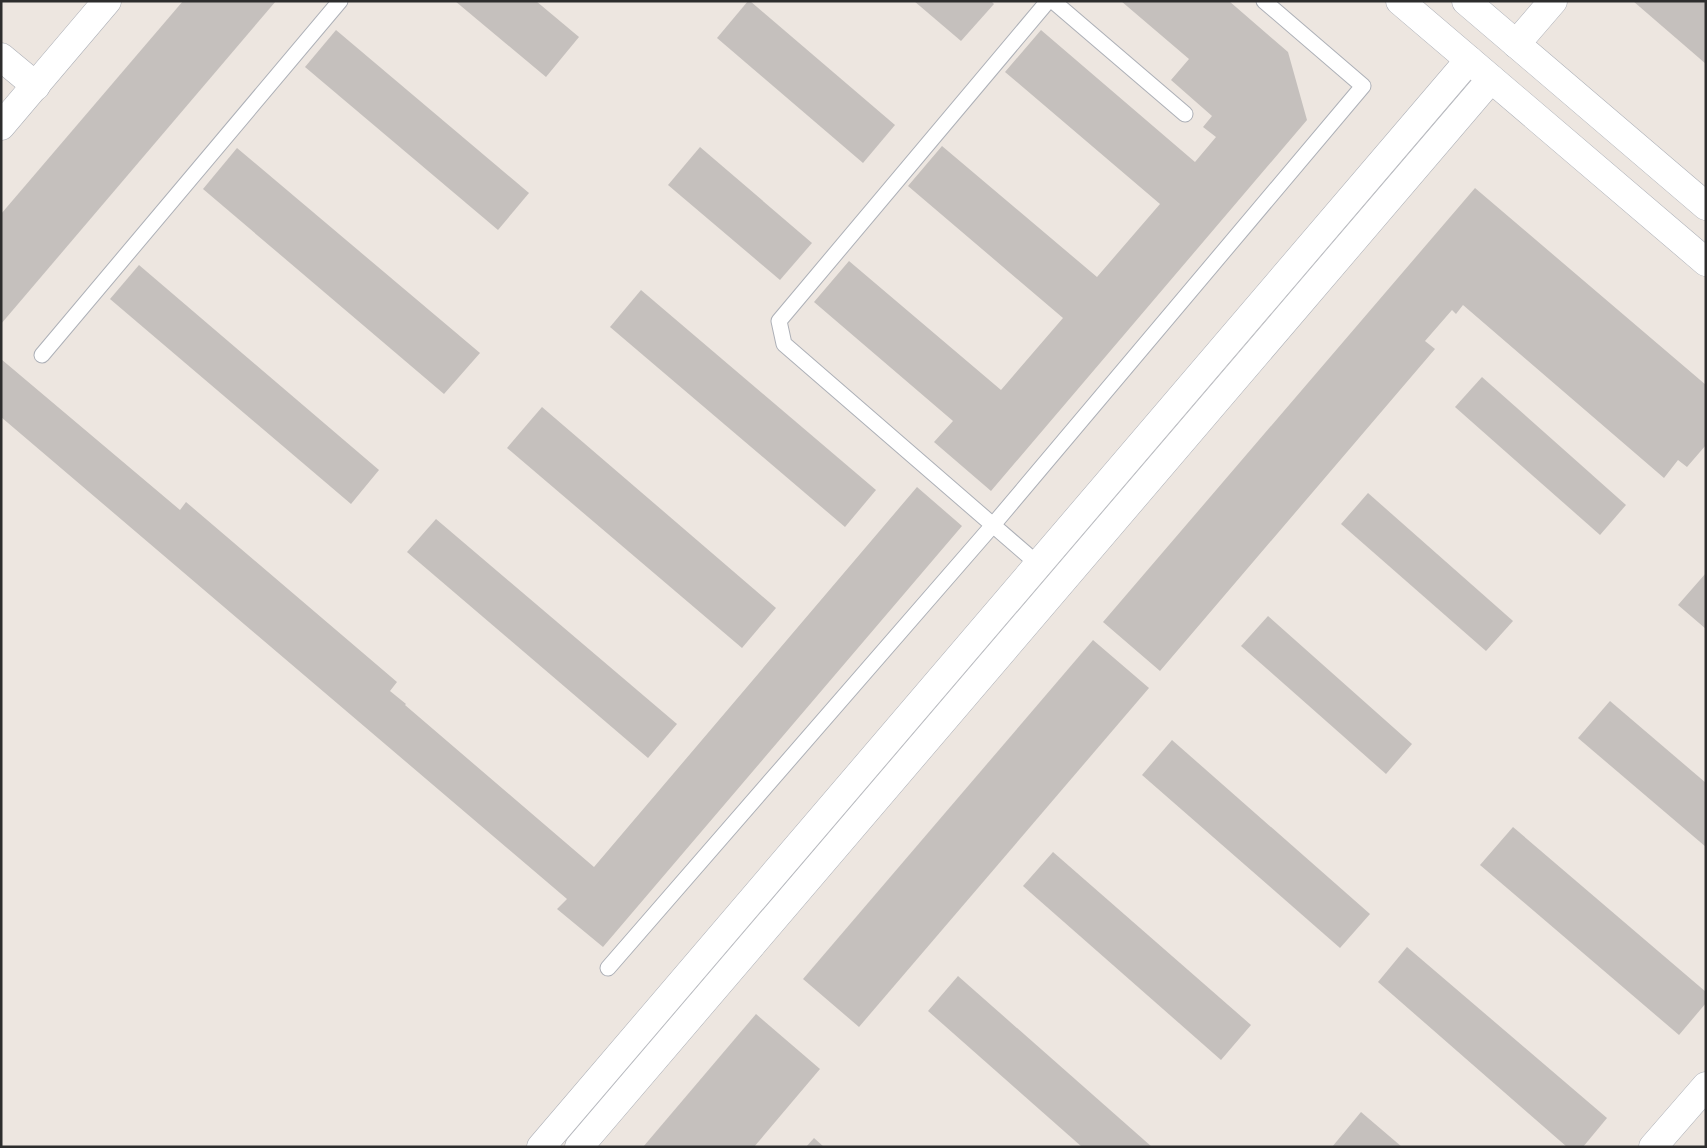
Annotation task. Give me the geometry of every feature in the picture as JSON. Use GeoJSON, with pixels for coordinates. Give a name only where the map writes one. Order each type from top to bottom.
{"type":"FeatureCollection","features":[{"type":"Feature","properties":{"kind":"street"},"geometry":{"type":"LineString","coordinates":[[1,126],[107,1]]}},
{"type":"Feature","properties":{"kind":"street"},"geometry":{"type":"LineString","coordinates":[[1400,1],[1706,262]]}},
{"type":"Feature","properties":{"kind":"street"},"geometry":{"type":"LineString","coordinates":[[1466,1],[1706,206]]}},
{"type":"Feature","properties":{"kind":"street"},"geometry":{"type":"LineString","coordinates":[[1516,44],[1553,1]]}},
{"type":"Feature","properties":{"kind":"street"},"geometry":{"type":"LineString","coordinates":[[1,56],[36,86]]}},
{"type":"Feature","properties":{"kind":"street"},"geometry":{"type":"LineString","coordinates":[[541,1147],[1469,60]]}},
{"type":"Feature","properties":{"kind":"street"},"geometry":{"type":"LineString","coordinates":[[579,1147],[1491,79]]}},
{"type":"Feature","properties":{"kind":"street"},"geometry":{"type":"LineString","coordinates":[[1653,1147],[1706,1086]]}},
{"type":"Feature","properties":{"kind":"lane"},"geometry":{"type":"LineString","coordinates":[[42,355],[340,1]]}},
{"type":"Feature","properties":{"kind":"lane"},"geometry":{"type":"LineString","coordinates":[[1039,565],[784,344],[778,321],[1048,1]]}},
{"type":"Feature","properties":{"kind":"lane"},"geometry":{"type":"LineString","coordinates":[[1053,1],[1185,114]]}},
{"type":"Feature","properties":{"kind":"lane"},"geometry":{"type":"LineString","coordinates":[[608,968],[993,525],[1364,86],[1264,1]]}},
{"type":"Feature","properties":{"kind":"building"},"geometry":{"type":"Polygon","coordinates":[[[183,1],[276,1],[1,324],[1,214],[183,1]]]}},
{"type":"Feature","properties":{"kind":"building"},"geometry":{"type":"Polygon","coordinates":[[[455,1],[536,1],[579,37],[546,77],[455,1]]]}},
{"type":"Feature","properties":{"kind":"building"},"geometry":{"type":"Polygon","coordinates":[[[748,1],[895,125],[863,163],[717,38],[748,1]]]}},
{"type":"Feature","properties":{"kind":"building"},"geometry":{"type":"Polygon","coordinates":[[[914,1],[991,1],[994,4],[961,41],[914,1]]]}},
{"type":"Feature","properties":{"kind":"building"},"geometry":{"type":"Polygon","coordinates":[[[1121,1],[1229,1],[1288,52],[1307,120],[991,491],[934,442],[953,421],[814,302],[849,261],[1001,390],[1063,318],[908,186],[942,146],[1097,277],[1160,204],[1005,72],[1041,30],[1195,162],[1216,137],[1203,127],[1212,116],[1171,80],[1189,59],[1121,1]]]}},
{"type":"Feature","properties":{"kind":"building"},"geometry":{"type":"Polygon","coordinates":[[[1633,1],[1706,1],[1706,64],[1633,1]]]}},
{"type":"Feature","properties":{"kind":"building"},"geometry":{"type":"Polygon","coordinates":[[[336,30],[529,193],[498,230],[305,67],[336,30]]]}},
{"type":"Feature","properties":{"kind":"building"},"geometry":{"type":"Polygon","coordinates":[[[700,147],[812,243],[780,280],[668,185],[700,147]]]}},
{"type":"Feature","properties":{"kind":"building"},"geometry":{"type":"Polygon","coordinates":[[[237,148],[480,353],[444,394],[203,189],[237,148]]]}},
{"type":"Feature","properties":{"kind":"building"},"geometry":{"type":"Polygon","coordinates":[[[1475,188],[1706,385],[1706,445],[1687,467],[1678,460],[1664,478],[1463,305],[1456,314],[1452,310],[1425,341],[1435,349],[1160,671],[1103,622],[1475,188]]]}},
{"type":"Feature","properties":{"kind":"building"},"geometry":{"type":"Polygon","coordinates":[[[139,265],[379,470],[351,504],[110,299],[139,265]]]}},
{"type":"Feature","properties":{"kind":"building"},"geometry":{"type":"Polygon","coordinates":[[[641,290],[876,490],[845,527],[610,327],[641,290]]]}},
{"type":"Feature","properties":{"kind":"building"},"geometry":{"type":"Polygon","coordinates":[[[1,359],[180,510],[186,502],[397,682],[390,691],[594,867],[917,487],[962,526],[603,947],[557,909],[567,899],[1,417],[1,359]]]}},
{"type":"Feature","properties":{"kind":"building"},"geometry":{"type":"Polygon","coordinates":[[[1482,377],[1626,505],[1600,535],[1455,407],[1482,377]]]}},
{"type":"Feature","properties":{"kind":"building"},"geometry":{"type":"Polygon","coordinates":[[[542,407],[776,608],[742,648],[507,448],[542,407]]]}},
{"type":"Feature","properties":{"kind":"building"},"geometry":{"type":"Polygon","coordinates":[[[1368,493],[1513,621],[1486,651],[1341,524],[1368,493]]]}},
{"type":"Feature","properties":{"kind":"building"},"geometry":{"type":"Polygon","coordinates":[[[436,519],[677,724],[648,758],[407,552],[436,519]]]}},
{"type":"Feature","properties":{"kind":"building"},"geometry":{"type":"Polygon","coordinates":[[[1706,573],[1706,629],[1678,605],[1706,573]]]}},
{"type":"Feature","properties":{"kind":"building"},"geometry":{"type":"Polygon","coordinates":[[[1268,616],[1412,744],[1386,774],[1241,646],[1268,616]]]}},
{"type":"Feature","properties":{"kind":"building"},"geometry":{"type":"Polygon","coordinates":[[[1093,640],[1149,688],[859,1027],[803,979],[1093,640]]]}},
{"type":"Feature","properties":{"kind":"building"},"geometry":{"type":"Polygon","coordinates":[[[1610,701],[1706,783],[1706,847],[1578,738],[1610,701]]]}},
{"type":"Feature","properties":{"kind":"building"},"geometry":{"type":"Polygon","coordinates":[[[1172,740],[1370,914],[1340,948],[1142,775],[1172,740]]]}},
{"type":"Feature","properties":{"kind":"building"},"geometry":{"type":"Polygon","coordinates":[[[1513,827],[1706,992],[1706,1003],[1679,1035],[1480,865],[1513,827]]]}},
{"type":"Feature","properties":{"kind":"building"},"geometry":{"type":"Polygon","coordinates":[[[1053,852],[1251,1025],[1221,1060],[1023,886],[1053,852]]]}},
{"type":"Feature","properties":{"kind":"building"},"geometry":{"type":"Polygon","coordinates":[[[1407,947],[1607,1118],[1583,1147],[1567,1147],[1378,982],[1407,947]]]}},
{"type":"Feature","properties":{"kind":"building"},"geometry":{"type":"Polygon","coordinates":[[[958,976],[1152,1147],[1082,1147],[928,1011],[958,976]]]}},
{"type":"Feature","properties":{"kind":"building"},"geometry":{"type":"Polygon","coordinates":[[[756,1014],[820,1069],[754,1147],[643,1147],[756,1014]]]}},
{"type":"Feature","properties":{"kind":"building"},"geometry":{"type":"Polygon","coordinates":[[[1361,1112],[1402,1147],[1332,1147],[1361,1112]]]}},
{"type":"Feature","properties":{"kind":"building"},"geometry":{"type":"Polygon","coordinates":[[[814,1138],[824,1147],[806,1147],[814,1138]]]}}]}
